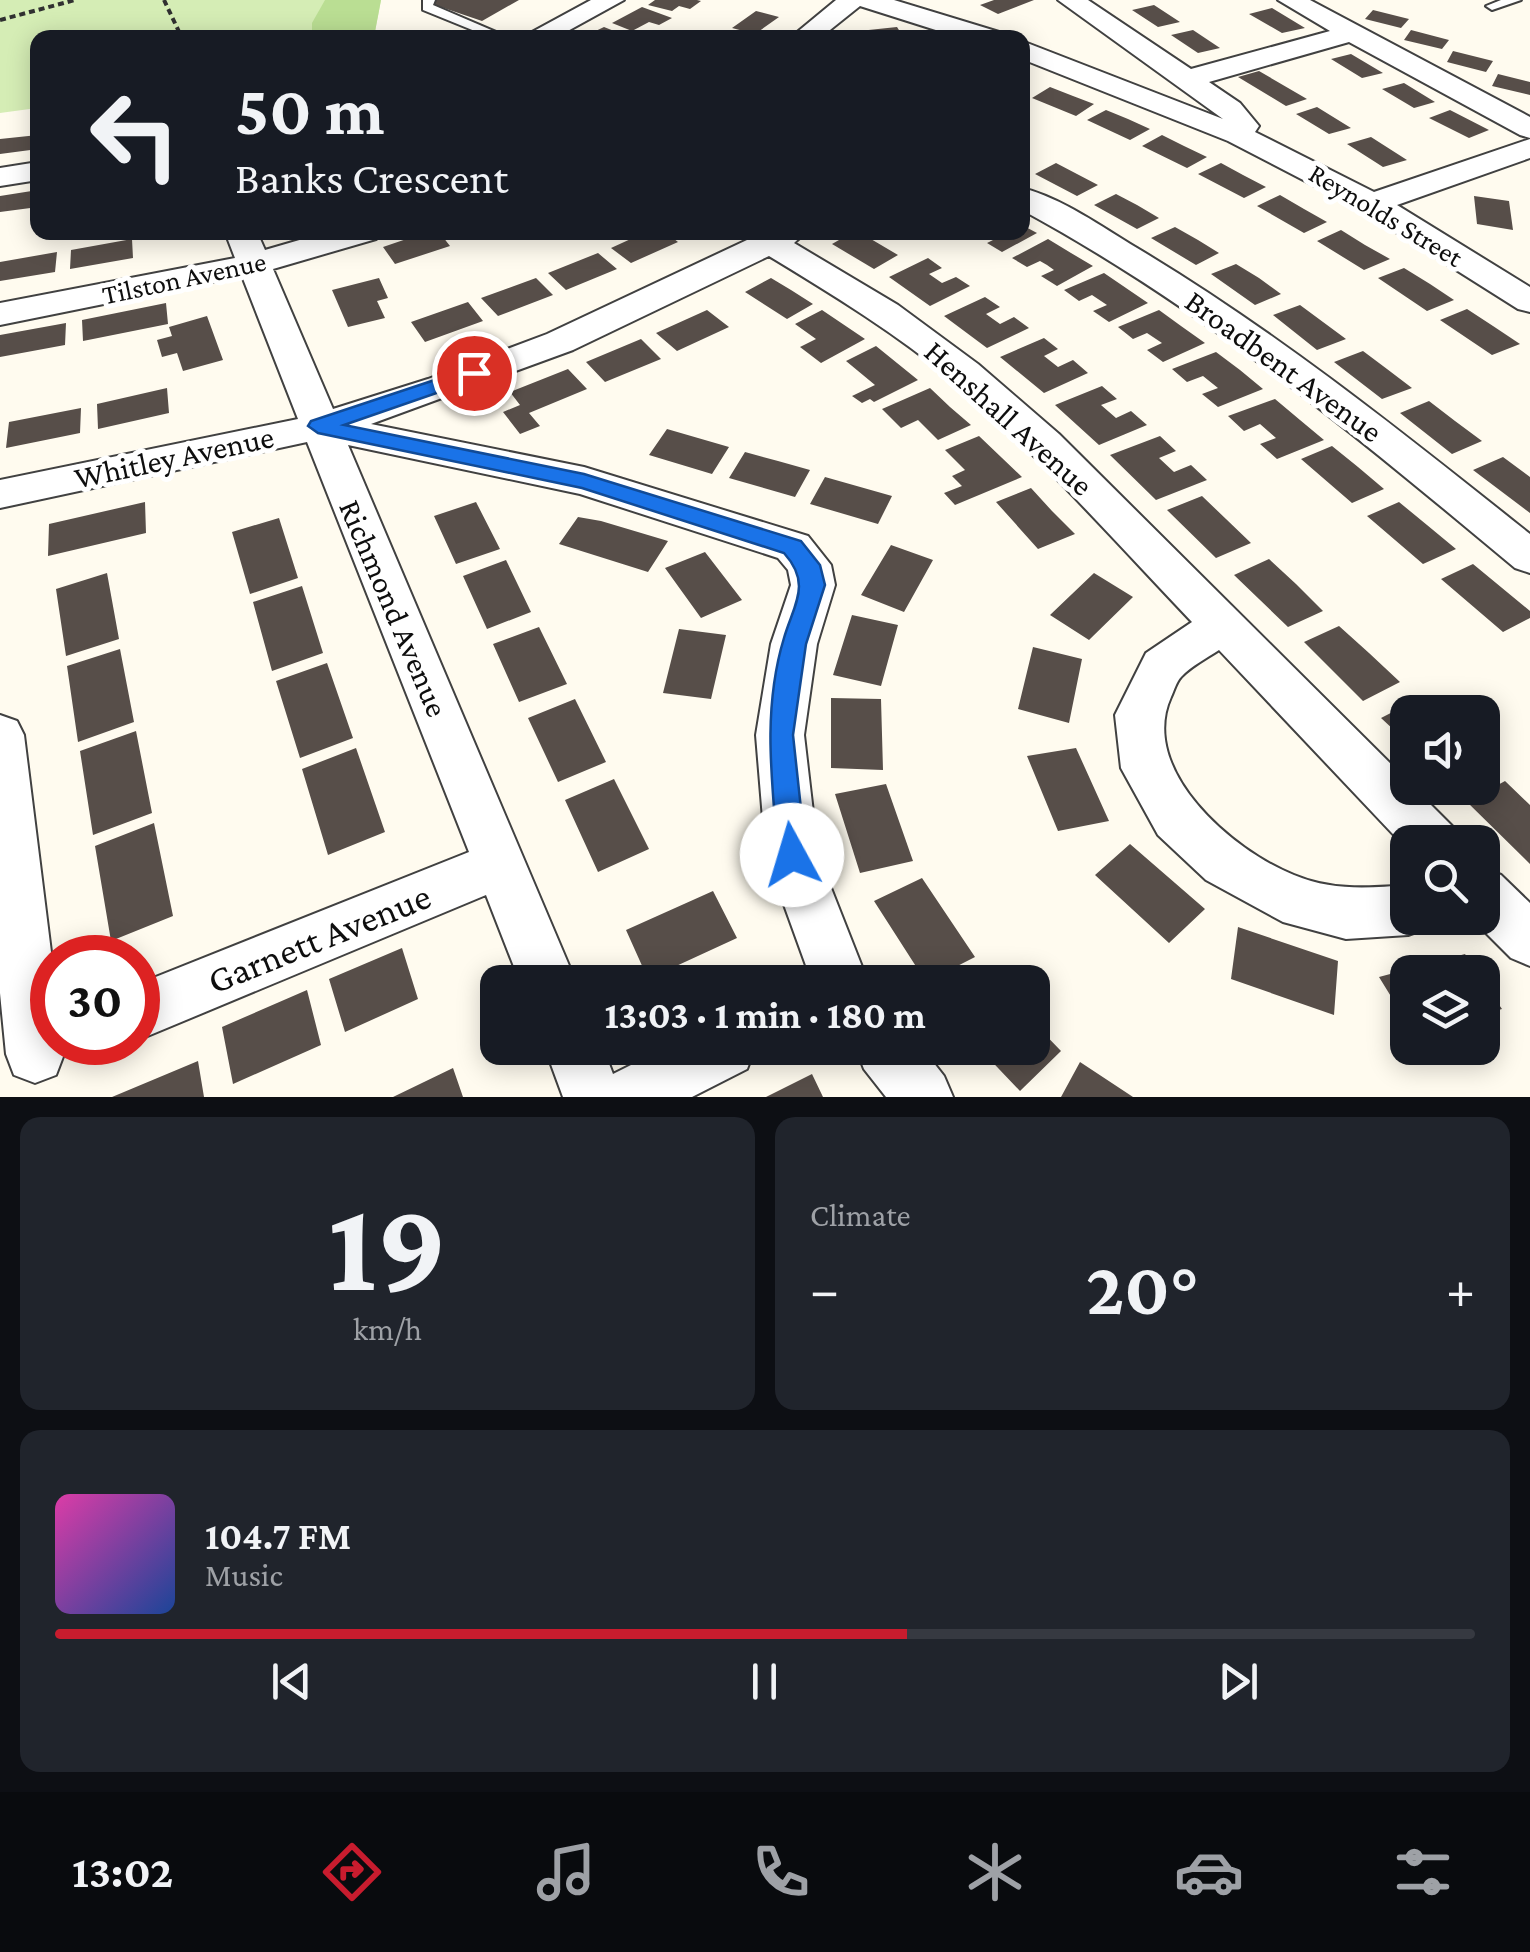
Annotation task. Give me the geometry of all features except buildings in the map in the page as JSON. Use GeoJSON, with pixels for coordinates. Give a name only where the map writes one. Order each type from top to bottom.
{"type":"FeatureCollection","features":[{"type":"Feature","properties":{"kind":"street"},"geometry":{"type":"LineString","coordinates":[[550,30],[611,0]]}},
{"type":"Feature","properties":{"kind":"street"},"geometry":{"type":"LineString","coordinates":[[813,30],[852,0]]}},
{"type":"Feature","properties":{"kind":"street"},"geometry":{"type":"LineString","coordinates":[[868,0],[964,30]]}},
{"type":"Feature","properties":{"kind":"street"},"geometry":{"type":"LineString","coordinates":[[1291,0],[1530,129]]}},
{"type":"Feature","properties":{"kind":"street"},"geometry":{"type":"LineString","coordinates":[[1048,33],[1187,79],[1240,118],[1244,126],[1238,135]]}},
{"type":"Feature","properties":{"kind":"street","name":"Reynolds Street"},"geometry":{"type":"LineString","coordinates":[[1048,33],[1372,203],[1530,302]]}},
{"type":"Feature","properties":{"kind":"street"},"geometry":{"type":"LineString","coordinates":[[1187,79],[1354,33]]}},
{"type":"Feature","properties":{"kind":"street"},"geometry":{"type":"LineString","coordinates":[[1372,203],[1530,148]]}},
{"type":"Feature","properties":{"kind":"street"},"geometry":{"type":"LineString","coordinates":[[0,176],[30,172]]}},
{"type":"Feature","properties":{"kind":"street","name":"Broadbent Avenue"},"geometry":{"type":"LineString","coordinates":[[1030,201],[1078,225],[1218,314],[1404,455],[1530,558]]}},
{"type":"Feature","properties":{"kind":"street","name":"Tilston Avenue"},"geometry":{"type":"LineString","coordinates":[[0,314],[247,248],[306,240]]}},
{"type":"Feature","properties":{"kind":"street","name":"Whitley Avenue"},"geometry":{"type":"LineString","coordinates":[[0,494],[318,426],[405,399],[576,334],[777,240]]}},
{"type":"Feature","properties":{"kind":"street","name":"Henshall Avenue"},"geometry":{"type":"LineString","coordinates":[[784,240],[964,372],[1046,443],[1417,825]]}},
{"type":"Feature","properties":{"kind":"street","name":"Richmond Avenue"},"geometry":{"type":"LineString","coordinates":[[247,248],[541,965]]}},
{"type":"Feature","properties":{"kind":"street"},"geometry":{"type":"LineString","coordinates":[[318,426],[584,481],[792,547],[808,565],[813,585],[794,644],[780,735],[792,855],[834,965]]}},
{"type":"Feature","properties":{"kind":"street"},"geometry":{"type":"LineString","coordinates":[[1221,625],[1180,645],[1146,686],[1139,728],[1147,772],[1158,795],[1174,818],[1218,860],[1252,884],[1289,901],[1363,916],[1390,912]]}},
{"type":"Feature","properties":{"kind":"street"},"geometry":{"type":"LineString","coordinates":[[0,734],[30,1035]]}},
{"type":"Feature","properties":{"kind":"street","name":"Garnett Avenue"},"geometry":{"type":"LineString","coordinates":[[160,1003],[500,864]]}},
{"type":"Feature","properties":{"kind":"street"},"geometry":{"type":"LineString","coordinates":[[1500,910],[1530,940]]}},
{"type":"Feature","properties":{"kind":"street"},"geometry":{"type":"LineString","coordinates":[[581,1065],[594,1097]]}},
{"type":"Feature","properties":{"kind":"street"},"geometry":{"type":"LineString","coordinates":[[630,1097],[693,1065]]}},
{"type":"Feature","properties":{"kind":"street"},"geometry":{"type":"LineString","coordinates":[[898,1065],[923,1097]]}},
{"type":"Feature","properties":{"kind":"lane"},"geometry":{"type":"LineString","coordinates":[[429,0],[427,7],[484,30]]}},
{"type":"Feature","properties":{"kind":"lane"},"geometry":{"type":"LineString","coordinates":[[1492,6],[1515,0]]}},
{"type":"Feature","properties":{"kind":"path"},"geometry":{"type":"LineString","coordinates":[[0,20],[75,0]]}},
{"type":"Feature","properties":{"kind":"path"},"geometry":{"type":"LineString","coordinates":[[164,0],[178,30]]}},
{"type":"Feature","properties":{"kind":"green space"},"geometry":{"type":"Polygon","coordinates":[[[0,0],[381,0],[375,30],[30,30],[30,109],[0,113],[0,0]]]}},
{"type":"Feature","properties":{"kind":"green space"},"geometry":{"type":"Polygon","coordinates":[[[325,0],[381,0],[375,30],[312,30],[325,0]]]}},
{"type":"Feature","properties":{"kind":"route"},"geometry":{"type":"LineString","coordinates":[[474,373],[318,426],[584,481],[792,547],[808,565],[813,585],[794,644],[780,735],[792,855]]}}]}
